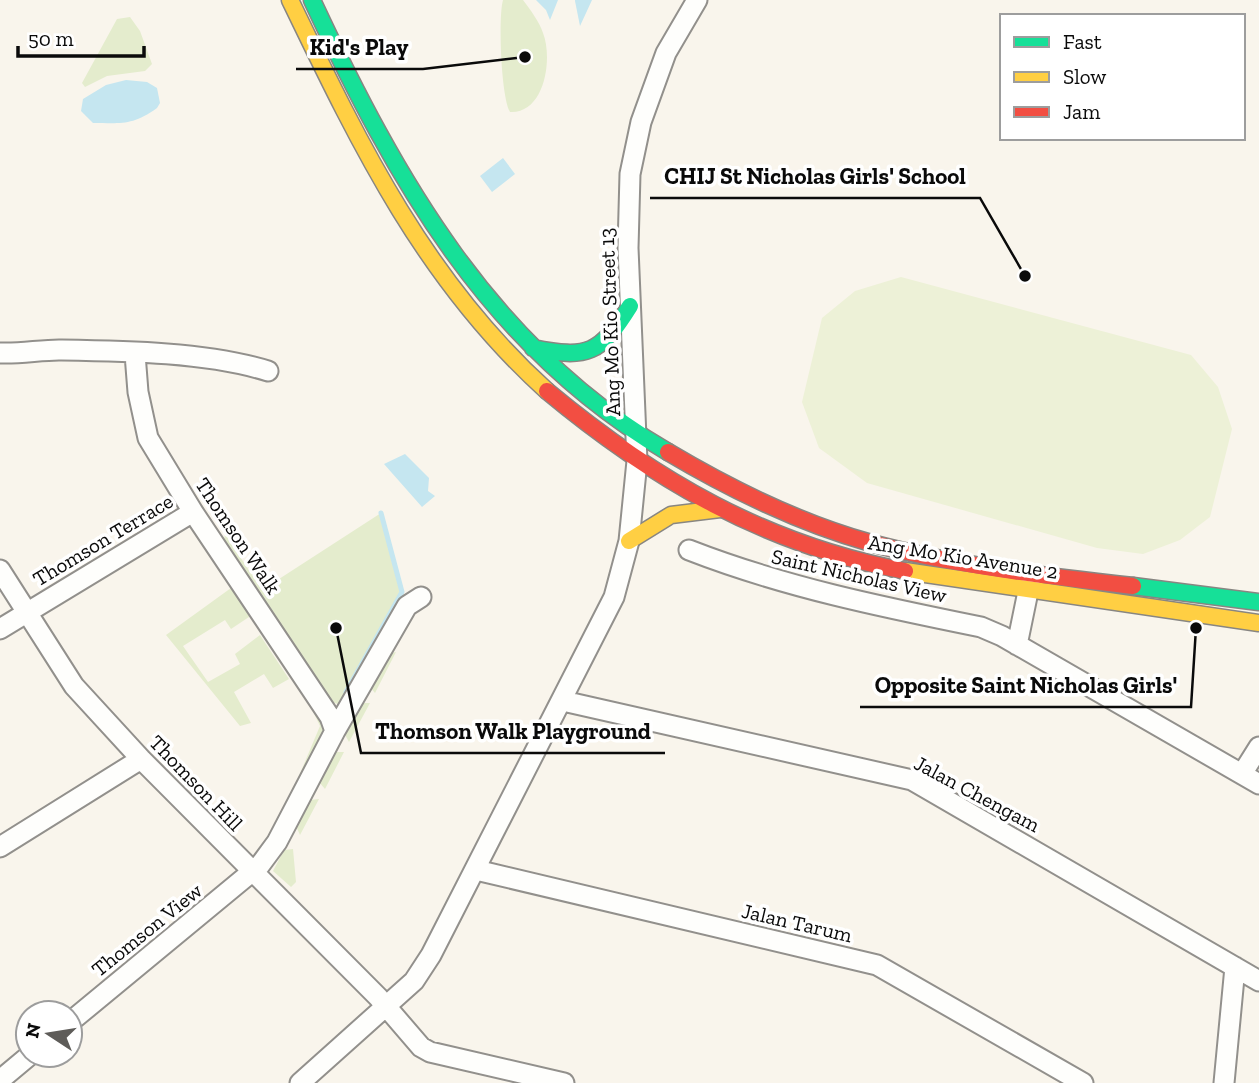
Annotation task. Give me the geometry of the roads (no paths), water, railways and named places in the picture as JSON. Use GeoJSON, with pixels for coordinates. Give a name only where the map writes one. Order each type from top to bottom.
{"type":"FeatureCollection","features":[{"type":"Feature","properties":{"kind":"main road","name":"Ang Mo Kio Avenue 2"},"geometry":{"type":"LineString","coordinates":[[290,0],[386,191],[438,269],[477,319],[546,390],[616,448],[722,509],[775,534],[855,560],[954,582],[1030,582],[1259,602]]}},
{"type":"Feature","properties":{"kind":"main road","name":"Ang Mo Kio Avenue 2"},"geometry":{"type":"LineString","coordinates":[[312,0],[380,140],[426,218],[483,293],[531,347],[588,399],[637,434],[727,488],[795,518],[881,545],[1030,582],[1259,623]]}},
{"type":"Feature","properties":{"kind":"main road"},"geometry":{"type":"LineString","coordinates":[[531,347],[573,356],[598,349],[613,334],[630,306]]}},
{"type":"Feature","properties":{"kind":"main road"},"geometry":{"type":"LineString","coordinates":[[628,541],[667,514],[683,509],[722,509]]}},
{"type":"Feature","properties":{"kind":"street","name":"Ang Mo Kio Street 13"},"geometry":{"type":"LineString","coordinates":[[300,1083],[414,981],[431,955],[614,597],[628,541],[637,461],[630,306],[630,174],[649,99],[666,53],[697,0]]}},
{"type":"Feature","properties":{"kind":"street","name":"Ang Mo Kio Street 13"},"geometry":{"type":"LineString","coordinates":[[632,181],[638,177],[676,57],[711,0]]}},
{"type":"Feature","properties":{"kind":"street"},"geometry":{"type":"LineString","coordinates":[[0,353],[60,350],[135,354],[235,361],[268,371]]}},
{"type":"Feature","properties":{"kind":"street","name":"Thomson Walk"},"geometry":{"type":"LineString","coordinates":[[135,354],[138,392],[148,438],[193,512],[323,705],[335,731]]}},
{"type":"Feature","properties":{"kind":"street","name":"Thomson Terrace"},"geometry":{"type":"LineString","coordinates":[[0,629],[193,512]]}},
{"type":"Feature","properties":{"kind":"street","name":"Saint Nicholas View"},"geometry":{"type":"LineString","coordinates":[[689,550],[732,567],[827,595],[981,627],[1250,779],[1259,747]]}},
{"type":"Feature","properties":{"kind":"street","name":"Thomson Hill"},"geometry":{"type":"LineString","coordinates":[[0,570],[74,687],[252,873],[386,1006],[421,1047],[429,1052],[564,1083]]}},
{"type":"Feature","properties":{"kind":"street"},"geometry":{"type":"LineString","coordinates":[[1017,645],[1030,582]]}},
{"type":"Feature","properties":{"kind":"street"},"geometry":{"type":"LineString","coordinates":[[252,873],[277,842],[335,731],[407,606],[421,597]]}},
{"type":"Feature","properties":{"kind":"street","name":"Jalan Chengam"},"geometry":{"type":"LineString","coordinates":[[563,701],[912,780],[1259,981]]}},
{"type":"Feature","properties":{"kind":"street"},"geometry":{"type":"LineString","coordinates":[[0,847],[141,759]]}},
{"type":"Feature","properties":{"kind":"street","name":"Jalan Tarum"},"geometry":{"type":"LineString","coordinates":[[476,870],[877,965],[1083,1083]]}},
{"type":"Feature","properties":{"kind":"street","name":"Thomson View"},"geometry":{"type":"LineString","coordinates":[[84,1011],[252,873]]}},
{"type":"Feature","properties":{"kind":"street"},"geometry":{"type":"LineString","coordinates":[[1224,1083],[1235,967]]}},
{"type":"Feature","properties":{"kind":"street"},"geometry":{"type":"LineString","coordinates":[[0,1080],[14,1068]]}},
{"type":"Feature","properties":{"kind":"water"},"geometry":{"type":"Polygon","coordinates":[[[536,0],[558,0],[550,20],[546,10],[536,0]]]}},
{"type":"Feature","properties":{"kind":"water"},"geometry":{"type":"Polygon","coordinates":[[[592,0],[580,26],[575,1],[592,0]]]}},
{"type":"Feature","properties":{"kind":"water"},"geometry":{"type":"Polygon","coordinates":[[[126,80],[147,82],[157,88],[160,103],[157,108],[133,121],[119,123],[93,123],[81,111],[83,99],[106,85],[126,80]]]}},
{"type":"Feature","properties":{"kind":"water"},"geometry":{"type":"Polygon","coordinates":[[[503,158],[515,174],[492,192],[480,176],[503,158]]]}},
{"type":"Feature","properties":{"kind":"water"},"geometry":{"type":"Polygon","coordinates":[[[405,454],[429,478],[428,491],[435,496],[422,507],[384,464],[405,454]]]}},
{"type":"Feature","properties":{"kind":"waterway"},"geometry":{"type":"LineString","coordinates":[[346,692],[402,592],[381,513]]}},
{"type":"Feature","properties":{"kind":"place","name":"Kid's Play"},"geometry":{"type":"Point","coordinates":[525,57]}},
{"type":"Feature","properties":{"kind":"place","name":"CHIJ St Nicholas Girls' School"},"geometry":{"type":"Point","coordinates":[1025,276]}},
{"type":"Feature","properties":{"kind":"place","name":"Thomson Walk Playground"},"geometry":{"type":"Point","coordinates":[336,628]}},
{"type":"Feature","properties":{"kind":"place","name":"Opposite Saint Nicholas Girls'"},"geometry":{"type":"Point","coordinates":[1196,628]}}]}
